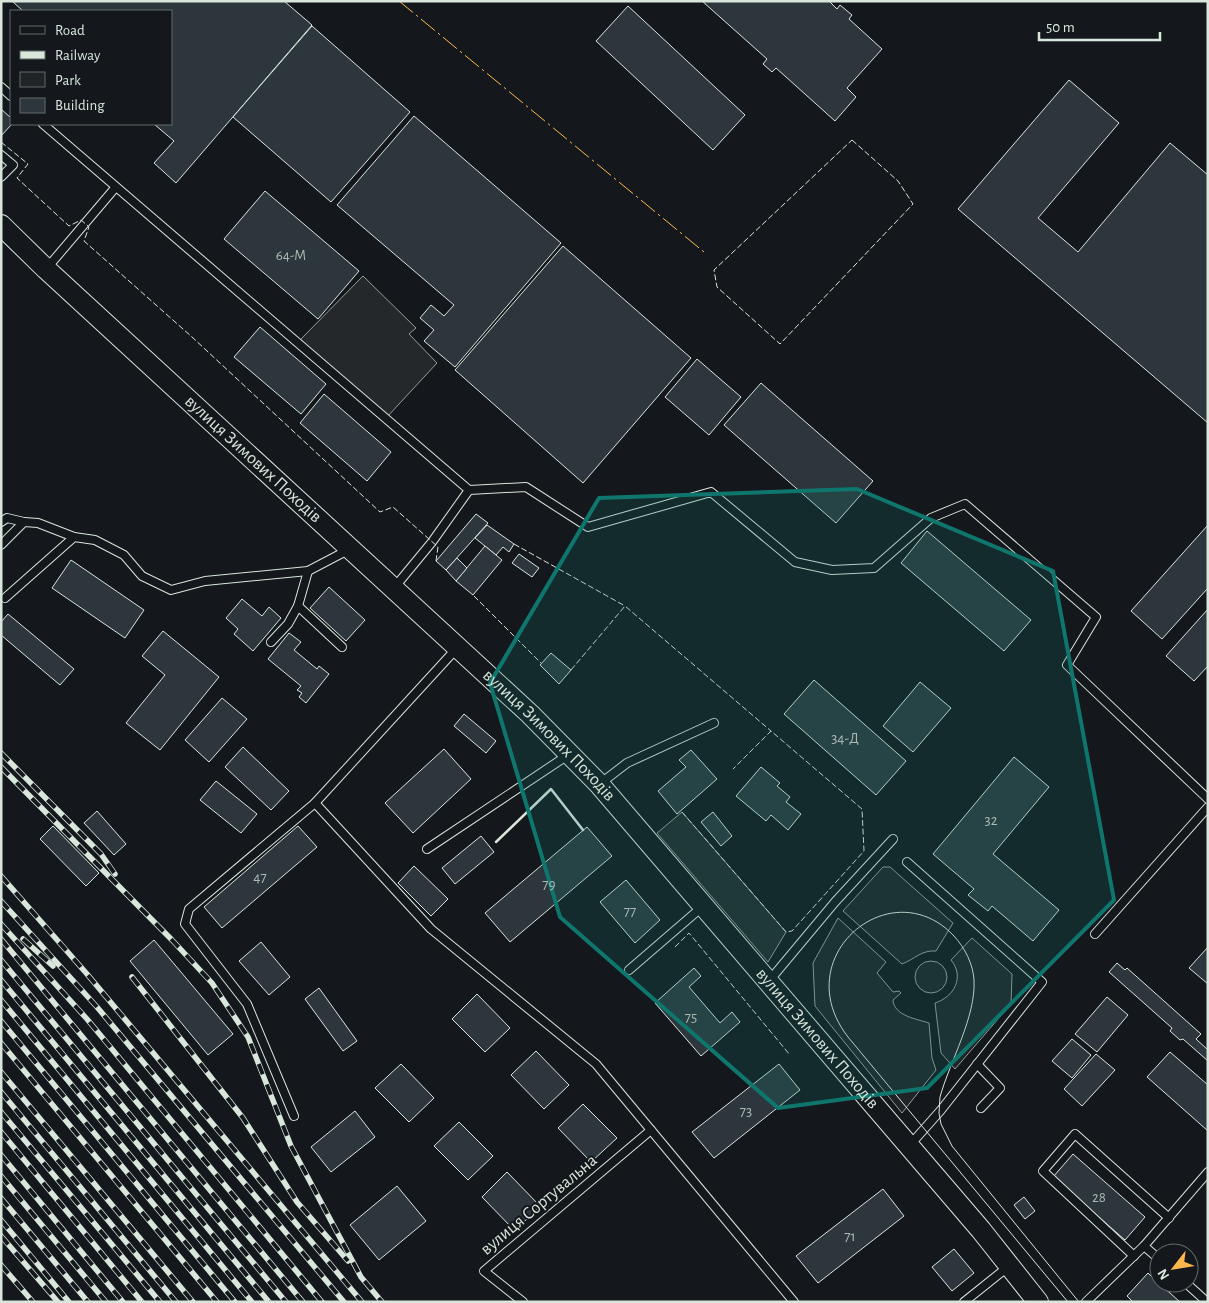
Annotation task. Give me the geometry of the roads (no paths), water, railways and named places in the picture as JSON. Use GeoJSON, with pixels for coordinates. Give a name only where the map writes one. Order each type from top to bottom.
{"type":"FeatureCollection","features":[{"type":"Feature","properties":{"kind":"main road","name":"вулиця Зимових Походів"},"geometry":{"type":"LineString","coordinates":[[1,225],[46,269],[458,646],[530,714],[599,784],[909,1146],[1038,1302]]}},
{"type":"Feature","properties":{"kind":"lane"},"geometry":{"type":"LineString","coordinates":[[44,125],[115,188],[469,490],[526,487],[588,528],[711,492],[795,562],[832,570],[874,568],[931,518],[965,504],[1096,617],[1067,666],[1208,799]]}},
{"type":"Feature","properties":{"kind":"lane"},"geometry":{"type":"LineString","coordinates":[[1,155],[13,165],[1,177]]}},
{"type":"Feature","properties":{"kind":"lane"},"geometry":{"type":"LineString","coordinates":[[46,269],[115,188]]}},
{"type":"Feature","properties":{"kind":"lane"},"geometry":{"type":"LineString","coordinates":[[394,588],[432,542],[469,490]]}},
{"type":"Feature","properties":{"kind":"lane"},"geometry":{"type":"LineString","coordinates":[[1,522],[7,518],[38,523],[74,537],[95,540],[124,555],[142,576],[171,590],[205,581],[308,571],[350,549]]}},
{"type":"Feature","properties":{"kind":"lane"},"geometry":{"type":"LineString","coordinates":[[1,545],[24,522]]}},
{"type":"Feature","properties":{"kind":"lane"},"geometry":{"type":"LineString","coordinates":[[5,598],[74,537]]}},
{"type":"Feature","properties":{"kind":"lane"},"geometry":{"type":"LineString","coordinates":[[271,642],[288,624],[298,606],[308,571]]}},
{"type":"Feature","properties":{"kind":"lane"},"geometry":{"type":"LineString","coordinates":[[298,606],[342,647]]}},
{"type":"Feature","properties":{"kind":"lane"},"geometry":{"type":"LineString","coordinates":[[294,1116],[248,1004],[185,924],[188,909],[315,803],[458,646]]}},
{"type":"Feature","properties":{"kind":"lane"},"geometry":{"type":"LineString","coordinates":[[599,784],[628,763],[714,723]]}},
{"type":"Feature","properties":{"kind":"lane"},"geometry":{"type":"LineString","coordinates":[[427,849],[569,754]]}},
{"type":"Feature","properties":{"kind":"lane"},"geometry":{"type":"LineString","coordinates":[[315,803],[431,929],[596,1064],[794,1302]]}},
{"type":"Feature","properties":{"kind":"lane"},"geometry":{"type":"LineString","coordinates":[[1095,934],[1208,807]]}},
{"type":"Feature","properties":{"kind":"lane"},"geometry":{"type":"LineString","coordinates":[[769,981],[835,902],[893,839]]}},
{"type":"Feature","properties":{"kind":"lane"},"geometry":{"type":"LineString","coordinates":[[906,862],[1042,982],[909,1146]]}},
{"type":"Feature","properties":{"kind":"lane"},"geometry":{"type":"LineString","coordinates":[[629,970],[704,905]]}},
{"type":"Feature","properties":{"kind":"lane"},"geometry":{"type":"LineString","coordinates":[[977,1064],[1000,1088],[980,1108]]}},
{"type":"Feature","properties":{"kind":"lane","name":"вулиця Сортувальна"},"geometry":{"type":"LineString","coordinates":[[523,1302],[484,1270],[651,1130]]}},
{"type":"Feature","properties":{"kind":"lane"},"geometry":{"type":"LineString","coordinates":[[1134,1256],[1043,1172],[1074,1134],[1169,1218]]}},
{"type":"Feature","properties":{"kind":"lane"},"geometry":{"type":"LineString","coordinates":[[1086,1302],[1144,1246],[1208,1172]]}},
{"type":"Feature","properties":{"kind":"lane"},"geometry":{"type":"LineString","coordinates":[[1144,1246],[1149,1250]]}},
{"type":"Feature","properties":{"kind":"lane"},"geometry":{"type":"LineString","coordinates":[[964,1302],[1009,1266]]}},
{"type":"Feature","properties":{"kind":"lane"},"geometry":{"type":"LineString","coordinates":[[1197,1293],[1207,1302]]}},
{"type":"Feature","properties":{"kind":"tram line"},"geometry":{"type":"LineString","coordinates":[[1068,1302],[848,1037],[832,1007],[830,978],[838,952],[854,931],[876,917],[902,912],[929,918],[954,936],[965,951],[973,974],[974,994],[967,1024],[940,1097],[939,1113],[941,1124],[952,1146],[1079,1302]]}},
{"type":"Feature","properties":{"kind":"railway"},"geometry":{"type":"LineString","coordinates":[[1,753],[101,854],[115,874]]}},
{"type":"Feature","properties":{"kind":"railway"},"geometry":{"type":"LineString","coordinates":[[1,767],[212,983],[248,1037],[291,1146],[361,1277],[382,1302]]}},
{"type":"Feature","properties":{"kind":"railway"},"geometry":{"type":"LineString","coordinates":[[1,876],[87,974],[362,1302]]}},
{"type":"Feature","properties":{"kind":"railway"},"geometry":{"type":"LineString","coordinates":[[1,901],[97,1007],[344,1302]]}},
{"type":"Feature","properties":{"kind":"railway"},"geometry":{"type":"LineString","coordinates":[[1,924],[87,1019],[322,1302]]}},
{"type":"Feature","properties":{"kind":"railway"},"geometry":{"type":"LineString","coordinates":[[1,939],[303,1302]]}},
{"type":"Feature","properties":{"kind":"railway"},"geometry":{"type":"LineString","coordinates":[[23,939],[53,966]]}},
{"type":"Feature","properties":{"kind":"railway"},"geometry":{"type":"LineString","coordinates":[[1,960],[286,1302]]}},
{"type":"Feature","properties":{"kind":"railway"},"geometry":{"type":"LineString","coordinates":[[132,977],[243,1118],[297,1202],[348,1261]]}},
{"type":"Feature","properties":{"kind":"railway"},"geometry":{"type":"LineString","coordinates":[[1,980],[269,1302]]}},
{"type":"Feature","properties":{"kind":"railway"},"geometry":{"type":"LineString","coordinates":[[1,1000],[252,1302]]}},
{"type":"Feature","properties":{"kind":"railway"},"geometry":{"type":"LineString","coordinates":[[1,1021],[235,1302]]}},
{"type":"Feature","properties":{"kind":"railway"},"geometry":{"type":"LineString","coordinates":[[1,1043],[217,1302]]}},
{"type":"Feature","properties":{"kind":"railway"},"geometry":{"type":"LineString","coordinates":[[1,1072],[193,1302]]}},
{"type":"Feature","properties":{"kind":"railway"},"geometry":{"type":"LineString","coordinates":[[1,1092],[176,1302]]}},
{"type":"Feature","properties":{"kind":"railway"},"geometry":{"type":"LineString","coordinates":[[1,1112],[160,1302]]}},
{"type":"Feature","properties":{"kind":"railway"},"geometry":{"type":"LineString","coordinates":[[1,1132],[142,1302]]}},
{"type":"Feature","properties":{"kind":"railway"},"geometry":{"type":"LineString","coordinates":[[1,1155],[123,1302]]}},
{"type":"Feature","properties":{"kind":"railway"},"geometry":{"type":"LineString","coordinates":[[1,1176],[106,1302]]}},
{"type":"Feature","properties":{"kind":"railway"},"geometry":{"type":"LineString","coordinates":[[1,1198],[88,1302]]}},
{"type":"Feature","properties":{"kind":"railway"},"geometry":{"type":"LineString","coordinates":[[1,1220],[69,1302]]}},
{"type":"Feature","properties":{"kind":"railway"},"geometry":{"type":"LineString","coordinates":[[1,1236],[58,1302]]}},
{"type":"Feature","properties":{"kind":"railway"},"geometry":{"type":"LineString","coordinates":[[1,1265],[33,1302]]}}]}
